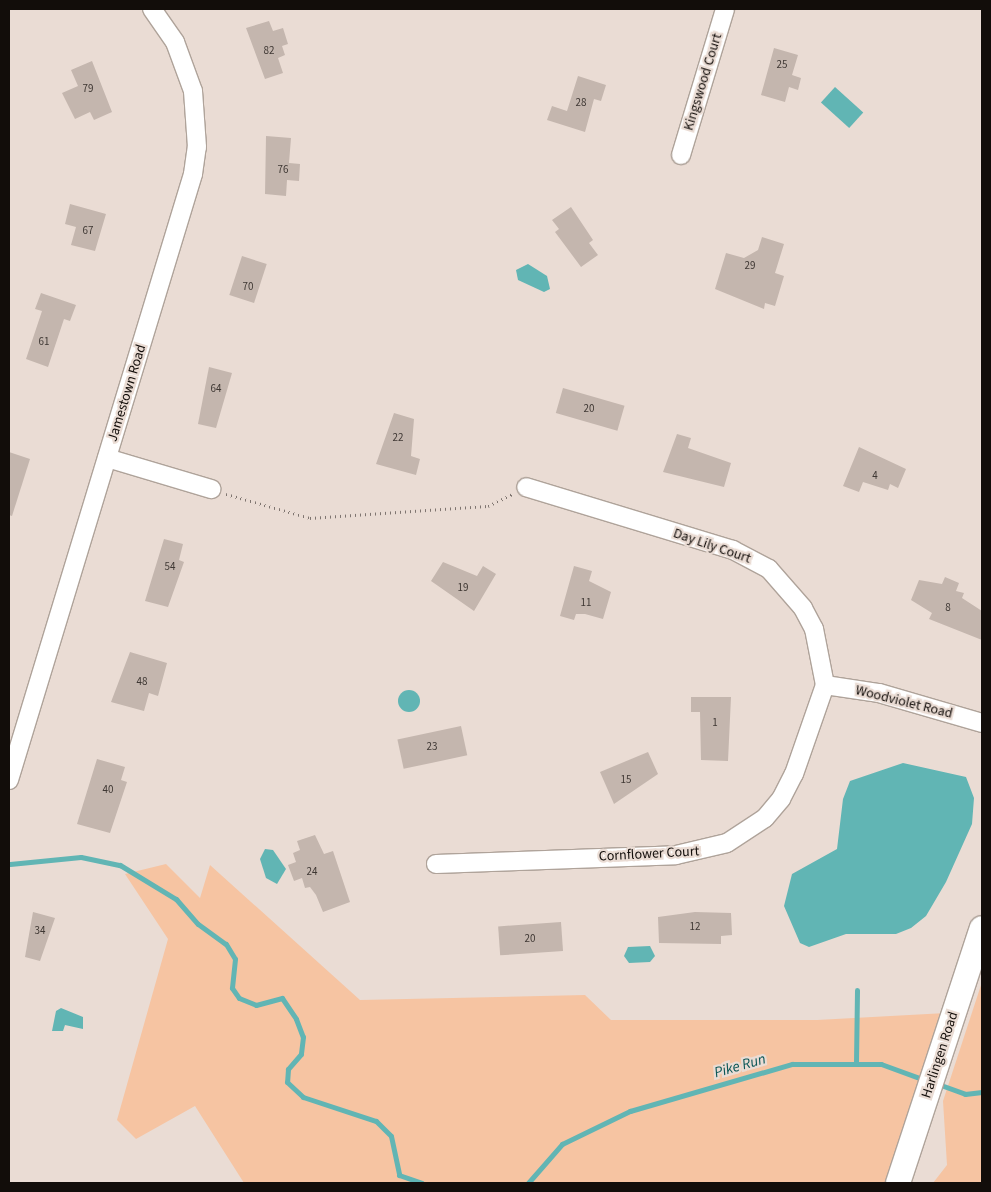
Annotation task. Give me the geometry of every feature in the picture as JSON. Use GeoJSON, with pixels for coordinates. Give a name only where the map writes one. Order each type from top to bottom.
{"type":"FeatureCollection","features":[{"type":"Feature","properties":{"kind":"street","name":"Jamestown Road"},"geometry":{"type":"LineString","coordinates":[[9,780],[193,174],[197,147],[193,91],[185,66],[152,9]]}},
{"type":"Feature","properties":{"kind":"street","name":"Kingswood Court"},"geometry":{"type":"LineString","coordinates":[[681,155],[725,9]]}},
{"type":"Feature","properties":{"kind":"street"},"geometry":{"type":"LineString","coordinates":[[107,458],[211,489]]}},
{"type":"Feature","properties":{"kind":"street","name":"Day Lily Court"},"geometry":{"type":"LineString","coordinates":[[526,487],[733,550],[769,568],[795,595],[810,622],[826,685]]}},
{"type":"Feature","properties":{"kind":"street","name":"Woodviolet Road"},"geometry":{"type":"LineString","coordinates":[[826,685],[879,693],[982,723]]}},
{"type":"Feature","properties":{"kind":"street","name":"Cornflower Court"},"geometry":{"type":"LineString","coordinates":[[436,864],[676,855],[727,843],[765,818],[781,799],[794,774],[826,685]]}},
{"type":"Feature","properties":{"kind":"street","name":"Harlingen Road"},"geometry":{"type":"LineString","coordinates":[[898,1183],[982,928]]}},
{"type":"Feature","properties":{"kind":"path"},"geometry":{"type":"LineString","coordinates":[[211,489],[310,518],[488,506],[526,487]]}},
{"type":"Feature","properties":{"kind":"shaded area"},"geometry":{"type":"Polygon","coordinates":[[[166,864],[200,898],[210,865],[360,1000],[585,995],[611,1020],[817,1020],[946,1013],[885,1183],[244,1183],[195,1106],[136,1139],[117,1120],[168,939],[125,874],[166,864]]]}},
{"type":"Feature","properties":{"kind":"shaded area"},"geometry":{"type":"Polygon","coordinates":[[[982,982],[982,1183],[933,1183],[947,1165],[943,1101],[982,982]]]}},
{"type":"Feature","properties":{"kind":"water"},"geometry":{"type":"Polygon","coordinates":[[[835,87],[863,112],[849,128],[821,103],[835,87]]]}},
{"type":"Feature","properties":{"kind":"water"},"geometry":{"type":"Polygon","coordinates":[[[528,264],[547,276],[550,289],[544,292],[518,280],[516,270],[528,264]]]}},
{"type":"Feature","properties":{"kind":"water"},"geometry":{"type":"Polygon","coordinates":[[[409,690],[417,693],[420,701],[417,709],[409,712],[401,709],[398,701],[401,693],[409,690]]]}},
{"type":"Feature","properties":{"kind":"water"},"geometry":{"type":"Polygon","coordinates":[[[903,763],[966,777],[974,798],[972,824],[946,882],[926,916],[911,928],[896,934],[846,934],[809,947],[800,943],[784,906],[792,874],[837,849],[843,799],[850,781],[903,763]]]}},
{"type":"Feature","properties":{"kind":"water"},"geometry":{"type":"Polygon","coordinates":[[[265,849],[273,850],[286,869],[277,884],[266,878],[260,859],[265,849]]]}},
{"type":"Feature","properties":{"kind":"water"},"geometry":{"type":"Polygon","coordinates":[[[650,946],[655,956],[650,962],[629,963],[624,956],[628,947],[650,946]]]}},
{"type":"Feature","properties":{"kind":"water"},"geometry":{"type":"Polygon","coordinates":[[[61,1008],[83,1017],[83,1029],[65,1025],[63,1031],[52,1031],[56,1011],[61,1008]]]}},
{"type":"Feature","properties":{"kind":"building"},"geometry":{"type":"Polygon","coordinates":[[[269,21],[273,31],[283,28],[288,44],[282,46],[285,55],[278,58],[283,73],[265,79],[246,28],[269,21]]]}},
{"type":"Feature","properties":{"kind":"building"},"geometry":{"type":"Polygon","coordinates":[[[774,48],[798,55],[792,75],[801,78],[798,90],[789,87],[785,102],[761,95],[774,48]]]}},
{"type":"Feature","properties":{"kind":"building"},"geometry":{"type":"Polygon","coordinates":[[[92,61],[112,112],[94,120],[90,112],[75,119],[62,93],[78,86],[71,70],[92,61]]]}},
{"type":"Feature","properties":{"kind":"building"},"geometry":{"type":"Polygon","coordinates":[[[578,76],[606,85],[601,101],[594,99],[585,132],[547,120],[552,106],[567,111],[578,76]]]}},
{"type":"Feature","properties":{"kind":"building"},"geometry":{"type":"Polygon","coordinates":[[[266,136],[291,138],[289,163],[300,164],[299,181],[287,180],[286,196],[265,194],[266,136]]]}},
{"type":"Feature","properties":{"kind":"building"},"geometry":{"type":"Polygon","coordinates":[[[70,204],[106,214],[95,251],[71,245],[76,227],[65,224],[70,204]]]}},
{"type":"Feature","properties":{"kind":"building"},"geometry":{"type":"Polygon","coordinates":[[[571,207],[593,240],[589,243],[598,255],[581,267],[555,232],[559,229],[552,220],[571,207]]]}},
{"type":"Feature","properties":{"kind":"building"},"geometry":{"type":"Polygon","coordinates":[[[762,237],[784,244],[775,273],[784,276],[775,306],[765,303],[764,309],[715,289],[726,253],[744,258],[758,250],[762,237]]]}},
{"type":"Feature","properties":{"kind":"building"},"geometry":{"type":"Polygon","coordinates":[[[242,256],[267,264],[254,303],[229,295],[242,256]]]}},
{"type":"Feature","properties":{"kind":"building"},"geometry":{"type":"Polygon","coordinates":[[[41,293],[76,305],[70,321],[64,319],[48,367],[26,359],[42,311],[35,309],[41,293]]]}},
{"type":"Feature","properties":{"kind":"building"},"geometry":{"type":"Polygon","coordinates":[[[209,367],[232,373],[216,428],[198,424],[209,367]]]}},
{"type":"Feature","properties":{"kind":"building"},"geometry":{"type":"Polygon","coordinates":[[[563,388],[625,406],[617,431],[556,413],[563,388]]]}},
{"type":"Feature","properties":{"kind":"building"},"geometry":{"type":"Polygon","coordinates":[[[394,413],[414,419],[411,456],[420,459],[416,475],[376,464],[394,413]]]}},
{"type":"Feature","properties":{"kind":"building"},"geometry":{"type":"Polygon","coordinates":[[[677,434],[691,438],[688,448],[731,463],[724,487],[663,472],[677,434]]]}},
{"type":"Feature","properties":{"kind":"building"},"geometry":{"type":"Polygon","coordinates":[[[859,447],[906,469],[898,488],[890,484],[888,490],[863,482],[859,492],[843,486],[859,447]]]}},
{"type":"Feature","properties":{"kind":"building"},"geometry":{"type":"Polygon","coordinates":[[[9,452],[30,459],[12,516],[9,515],[9,452]]]}},
{"type":"Feature","properties":{"kind":"building"},"geometry":{"type":"Polygon","coordinates":[[[164,539],[183,544],[179,560],[184,562],[168,607],[145,601],[164,539]]]}},
{"type":"Feature","properties":{"kind":"building"},"geometry":{"type":"Polygon","coordinates":[[[443,562],[477,576],[483,566],[496,574],[474,611],[431,581],[443,562]]]}},
{"type":"Feature","properties":{"kind":"building"},"geometry":{"type":"Polygon","coordinates":[[[574,566],[592,571],[589,581],[611,592],[603,619],[585,614],[576,614],[574,620],[560,616],[574,566]]]}},
{"type":"Feature","properties":{"kind":"building"},"geometry":{"type":"Polygon","coordinates":[[[945,577],[959,583],[956,591],[964,593],[962,598],[982,611],[982,640],[929,619],[932,613],[911,600],[919,580],[942,584],[945,577]]]}},
{"type":"Feature","properties":{"kind":"building"},"geometry":{"type":"Polygon","coordinates":[[[130,652],[167,663],[158,696],[149,693],[144,711],[111,702],[130,652]]]}},
{"type":"Feature","properties":{"kind":"building"},"geometry":{"type":"Polygon","coordinates":[[[691,697],[731,697],[728,761],[701,760],[700,712],[691,712],[691,697]]]}},
{"type":"Feature","properties":{"kind":"building"},"geometry":{"type":"Polygon","coordinates":[[[461,726],[467,755],[404,769],[397,740],[461,726]]]}},
{"type":"Feature","properties":{"kind":"building"},"geometry":{"type":"Polygon","coordinates":[[[648,752],[658,774],[614,804],[600,772],[648,752]]]}},
{"type":"Feature","properties":{"kind":"building"},"geometry":{"type":"Polygon","coordinates":[[[97,759],[125,767],[121,780],[127,782],[110,833],[77,824],[97,759]]]}},
{"type":"Feature","properties":{"kind":"building"},"geometry":{"type":"Polygon","coordinates":[[[315,835],[324,854],[333,851],[350,902],[323,912],[316,895],[310,887],[305,888],[302,878],[294,881],[288,865],[296,862],[293,853],[300,850],[297,841],[315,835]]]}},
{"type":"Feature","properties":{"kind":"building"},"geometry":{"type":"Polygon","coordinates":[[[33,912],[55,918],[40,961],[25,957],[33,912]]]}},
{"type":"Feature","properties":{"kind":"building"},"geometry":{"type":"Polygon","coordinates":[[[695,912],[731,913],[732,935],[721,936],[721,944],[659,943],[658,917],[695,912]]]}},
{"type":"Feature","properties":{"kind":"building"},"geometry":{"type":"Polygon","coordinates":[[[561,922],[563,951],[500,955],[498,926],[561,922]]]}},
{"type":"Feature","properties":{"kind":"waterway"},"geometry":{"type":"LineString","coordinates":[[10,864],[81,857],[120,865],[176,899],[198,924],[226,944],[235,959],[232,988],[239,998],[256,1005],[282,998],[296,1019],[303,1037],[301,1054],[288,1069],[287,1082],[303,1097],[376,1121],[391,1136],[399,1175],[422,1183]]}},
{"type":"Feature","properties":{"kind":"waterway"},"geometry":{"type":"LineString","coordinates":[[856,1063],[857,990]]}},
{"type":"Feature","properties":{"kind":"waterway","name":"Pike Run"},"geometry":{"type":"LineString","coordinates":[[528,1183],[562,1144],[630,1111],[792,1064],[881,1064],[925,1080]]}},
{"type":"Feature","properties":{"kind":"waterway","name":"Pike Run"},"geometry":{"type":"LineString","coordinates":[[938,1084],[965,1094],[982,1092]]}}]}
